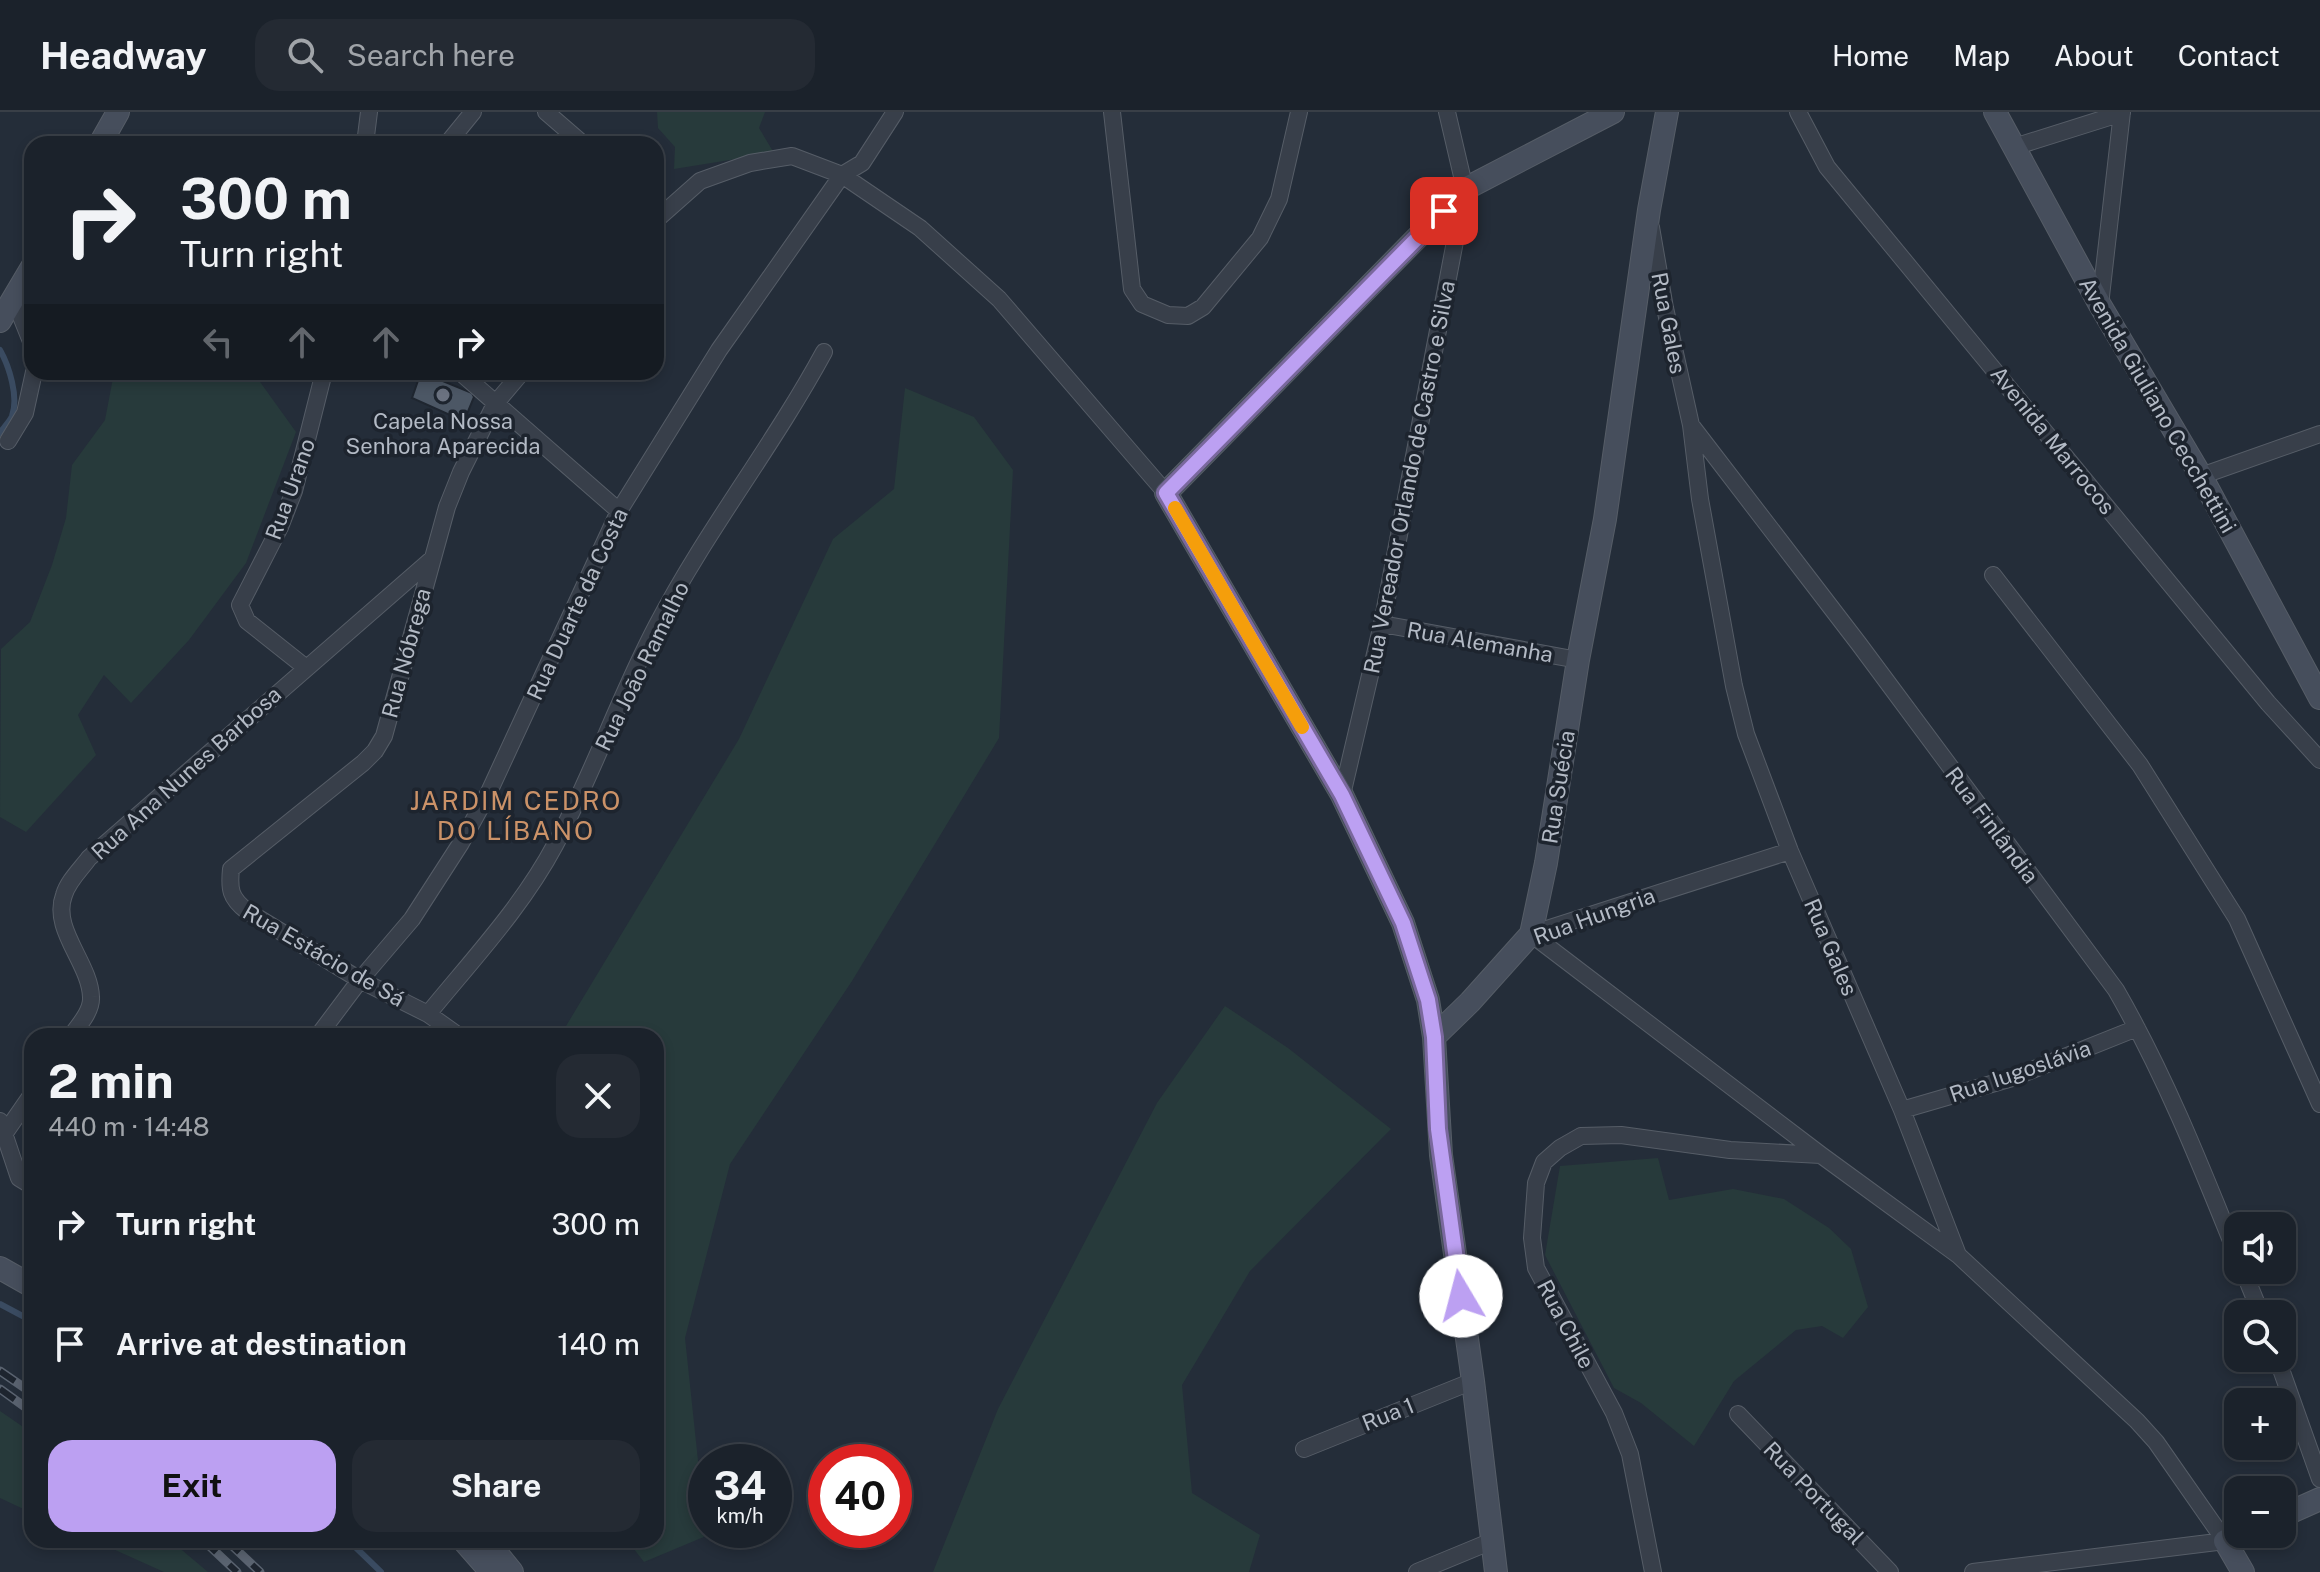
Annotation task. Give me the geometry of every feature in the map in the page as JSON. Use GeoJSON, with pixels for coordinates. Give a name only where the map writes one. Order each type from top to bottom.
{"type":"FeatureCollection","features":[{"type":"Feature","properties":{"kind":"street"},"geometry":{"type":"LineString","coordinates":[[104,136],[118,112]]}},
{"type":"Feature","properties":{"kind":"street"},"geometry":{"type":"LineString","coordinates":[[366,136],[369,112]]}},
{"type":"Feature","properties":{"kind":"street"},"geometry":{"type":"LineString","coordinates":[[454,136],[473,112]]}},
{"type":"Feature","properties":{"kind":"street"},"geometry":{"type":"LineString","coordinates":[[546,112],[574,136]]}},
{"type":"Feature","properties":{"kind":"street","name":"Rua Duarte da Costa"},"geometry":{"type":"LineString","coordinates":[[324,1028],[412,919],[468,831],[619,511],[719,350],[842,175],[862,163],[895,112]]}},
{"type":"Feature","properties":{"kind":"street"},"geometry":{"type":"LineString","coordinates":[[1112,112],[1132,289],[1142,304],[1168,315],[1188,316],[1203,307],[1260,238],[1279,199],[1299,112]]}},
{"type":"Feature","properties":{"kind":"street","name":"Rua Vereador Orlando de Castro e Silva"},"geometry":{"type":"LineString","coordinates":[[1342,795],[1382,624],[1465,189],[1447,112]]}},
{"type":"Feature","properties":{"kind":"street"},"geometry":{"type":"LineString","coordinates":[[1166,493],[1465,189],[1613,112]]}},
{"type":"Feature","properties":{"kind":"street","name":"Rua Suécia"},"geometry":{"type":"LineString","coordinates":[[1531,934],[1605,519],[1649,210],[1667,112]]}},
{"type":"Feature","properties":{"kind":"street","name":"Avenida Marrocos"},"geometry":{"type":"LineString","coordinates":[[1798,112],[1827,167],[2268,703],[2320,760]]}},
{"type":"Feature","properties":{"kind":"street","name":"Avenida Giuliano Cecchettini"},"geometry":{"type":"LineString","coordinates":[[1995,112],[2100,305],[2201,476],[2320,698]]}},
{"type":"Feature","properties":{"kind":"street"},"geometry":{"type":"LineString","coordinates":[[2014,147],[2122,112],[2100,305]]}},
{"type":"Feature","properties":{"kind":"street"},"geometry":{"type":"LineString","coordinates":[[664,209],[700,181],[750,163],[792,156],[842,175],[920,228],[972,272],[1166,493],[1342,795],[1403,923],[1428,1000],[1434,1037],[1441,1155],[1496,1572]]}},
{"type":"Feature","properties":{"kind":"street","name":"Rua Gales"},"geometry":{"type":"LineString","coordinates":[[1649,210],[1665,308],[1691,425],[1700,499],[1734,686],[1746,734],[1790,851],[1902,1110],[1958,1255],[2137,1421],[2224,1526]]}},
{"type":"Feature","properties":{"kind":"street"},"geometry":{"type":"LineString","coordinates":[[0,321],[7,292],[24,275]]}},
{"type":"Feature","properties":{"kind":"street"},"geometry":{"type":"LineString","coordinates":[[7,292],[24,327]]}},
{"type":"Feature","properties":{"kind":"street","name":"Rua João Ramalho"},"geometry":{"type":"LineString","coordinates":[[428,1014],[525,893],[554,847],[656,627],[705,541],[796,405],[824,352]]}},
{"type":"Feature","properties":{"kind":"street"},"geometry":{"type":"LineString","coordinates":[[8,441],[25,413],[32,380]]}},
{"type":"Feature","properties":{"kind":"street","name":"Rua Urano"},"geometry":{"type":"LineString","coordinates":[[305,667],[247,621],[240,605],[280,527],[294,491],[322,380]]}},
{"type":"Feature","properties":{"kind":"street"},"geometry":{"type":"LineString","coordinates":[[469,380],[619,511]]}},
{"type":"Feature","properties":{"kind":"street","name":"Rua Nóbrega"},"geometry":{"type":"LineString","coordinates":[[229,887],[231,869],[375,751],[384,736],[447,507],[495,404],[515,380]]}},
{"type":"Feature","properties":{"kind":"street","name":"Rua Finlândia"},"geometry":{"type":"LineString","coordinates":[[1691,425],[2091,954],[2137,1028],[2186,1130],[2224,1224]]}},
{"type":"Feature","properties":{"kind":"street"},"geometry":{"type":"LineString","coordinates":[[2201,476],[2320,434]]}},
{"type":"Feature","properties":{"kind":"street","name":"Rua Ana Nunes Barbosa"},"geometry":{"type":"LineString","coordinates":[[77,1028],[87,1013],[91,997],[62,917],[63,895],[89,858],[432,559]]}},
{"type":"Feature","properties":{"kind":"street"},"geometry":{"type":"LineString","coordinates":[[1993,575],[2140,765],[2237,919],[2320,1104]]}},
{"type":"Feature","properties":{"kind":"street","name":"Rua Alemanha"},"geometry":{"type":"LineString","coordinates":[[1382,624],[1578,660]]}},
{"type":"Feature","properties":{"kind":"street","name":"Rua Hungria"},"geometry":{"type":"LineString","coordinates":[[1434,1037],[1531,934],[1790,851]]}},
{"type":"Feature","properties":{"kind":"street","name":"Rua Estácio de Sá"},"geometry":{"type":"LineString","coordinates":[[229,887],[233,901],[240,906],[360,980],[428,1014],[448,1028]]}},
{"type":"Feature","properties":{"kind":"street"},"geometry":{"type":"LineString","coordinates":[[1531,934],[1958,1255]]}},
{"type":"Feature","properties":{"kind":"street","name":"Rua Iugoslávia"},"geometry":{"type":"LineString","coordinates":[[1902,1110],[2012,1078],[2137,1028]]}},
{"type":"Feature","properties":{"kind":"street"},"geometry":{"type":"LineString","coordinates":[[24,1103],[3,1127],[19,1178],[24,1181]]}},
{"type":"Feature","properties":{"kind":"street","name":"Rua Chile"},"geometry":{"type":"LineString","coordinates":[[1653,1572],[1630,1454],[1614,1413],[1536,1268],[1532,1238],[1536,1183],[1544,1162],[1581,1136],[1621,1135],[1730,1150],[1821,1155]]}},
{"type":"Feature","properties":{"kind":"street"},"geometry":{"type":"LineString","coordinates":[[0,1268],[24,1282]]}},
{"type":"Feature","properties":{"kind":"street"},"geometry":{"type":"LineString","coordinates":[[2282,1372],[2320,1479]]}},
{"type":"Feature","properties":{"kind":"street","name":"Rua 1"},"geometry":{"type":"LineString","coordinates":[[1304,1449],[1473,1381]]}},
{"type":"Feature","properties":{"kind":"street","name":"Rua Portugal"},"geometry":{"type":"LineString","coordinates":[[1738,1414],[1890,1572]]}},
{"type":"Feature","properties":{"kind":"street"},"geometry":{"type":"LineString","coordinates":[[2296,1510],[2320,1499]]}},
{"type":"Feature","properties":{"kind":"street"},"geometry":{"type":"LineString","coordinates":[[1973,1572],[2224,1538]]}},
{"type":"Feature","properties":{"kind":"street"},"geometry":{"type":"LineString","coordinates":[[1417,1572],[1492,1541]]}},
{"type":"Feature","properties":{"kind":"street"},"geometry":{"type":"LineString","coordinates":[[470,1548],[491,1572]]}},
{"type":"Feature","properties":{"kind":"street"},"geometry":{"type":"LineString","coordinates":[[492,1548],[512,1572]]}},
{"type":"Feature","properties":{"kind":"street","name":"Rua Gales"},"geometry":{"type":"LineString","coordinates":[[2236,1548],[2243,1572]]}},
{"type":"Feature","properties":{"kind":"shaded area"},"geometry":{"type":"Polygon","coordinates":[[[657,112],[765,112],[759,128],[774,153],[674,169],[675,147],[658,128],[657,112]]]}},
{"type":"Feature","properties":{"kind":"shaded area"},"geometry":{"type":"Polygon","coordinates":[[[113,380],[259,380],[296,432],[246,563],[189,640],[131,703],[104,675],[78,715],[96,755],[26,832],[0,817],[1,649],[30,622],[66,518],[72,465],[105,420],[113,380]]]}},
{"type":"Feature","properties":{"kind":"shaded area"},"geometry":{"type":"Polygon","coordinates":[[[905,388],[974,417],[1013,470],[999,738],[852,981],[730,1164],[685,1338],[696,1444],[688,1444],[688,1544],[644,1562],[633,1548],[664,1548],[664,1028],[565,1028],[739,739],[833,539],[894,489],[905,388]]]}},
{"type":"Feature","properties":{"kind":"shaded area"},"geometry":{"type":"Polygon","coordinates":[[[1225,1006],[1288,1048],[1391,1129],[1250,1271],[1182,1385],[1192,1493],[1260,1535],[1249,1572],[933,1572],[998,1409],[1157,1103],[1225,1006]]]}},
{"type":"Feature","properties":{"kind":"shaded area"},"geometry":{"type":"Polygon","coordinates":[[[1658,1158],[1669,1200],[1733,1189],[1784,1199],[1829,1228],[1851,1249],[1868,1307],[1843,1338],[1822,1326],[1796,1330],[1734,1381],[1694,1446],[1641,1403],[1614,1388],[1545,1255],[1560,1166],[1658,1158]]]}},
{"type":"Feature","properties":{"kind":"shaded area"},"geometry":{"type":"Polygon","coordinates":[[[0,1411],[24,1428],[24,1509],[0,1498],[0,1411]]]}},
{"type":"Feature","properties":{"kind":"shaded area"},"geometry":{"type":"Polygon","coordinates":[[[111,1548],[180,1548],[208,1572],[164,1572],[111,1548]]]}},
{"type":"Feature","properties":{"kind":"building","name":"Capela Nossa Senhora Aparecida"},"geometry":{"type":"Polygon","coordinates":[[[418,380],[440,380],[472,393],[474,397],[465,419],[461,420],[412,398],[418,380]]]}},
{"type":"Feature","properties":{"kind":"waterway"},"geometry":{"type":"LineString","coordinates":[[0,350],[14,391],[12,416],[0,433]]}},
{"type":"Feature","properties":{"kind":"waterway"},"geometry":{"type":"LineString","coordinates":[[0,1304],[24,1317]]}},
{"type":"Feature","properties":{"kind":"waterway"},"geometry":{"type":"LineString","coordinates":[[356,1548],[381,1572]]}},
{"type":"Feature","properties":{"kind":"railway"},"geometry":{"type":"LineString","coordinates":[[0,1371],[24,1388]]}},
{"type":"Feature","properties":{"kind":"railway"},"geometry":{"type":"LineString","coordinates":[[0,1389],[24,1406]]}},
{"type":"Feature","properties":{"kind":"railway"},"geometry":{"type":"LineString","coordinates":[[212,1548],[237,1572]]}},
{"type":"Feature","properties":{"kind":"railway"},"geometry":{"type":"LineString","coordinates":[[234,1548],[260,1572]]}},
{"type":"Feature","properties":{"kind":"slow traffic"},"geometry":{"type":"LineString","coordinates":[[1175,508],[1302,727]]}},
{"type":"Feature","properties":{"kind":"place","name":"Capela Nossa Senhora Aparecida"},"geometry":{"type":"Point","coordinates":[443,395]}},
{"type":"Feature","properties":{"kind":"district","name":"JARDIM CEDRO DO LÍBANO"},"geometry":{"type":"Point","coordinates":[516,816]}},
{"type":"Feature","properties":{"kind":"route"},"geometry":{"type":"LineString","coordinates":[[1444,211],[1166,493],[1342,795],[1403,923],[1428,1000],[1434,1037],[1438,1129],[1461,1296]]}}]}
